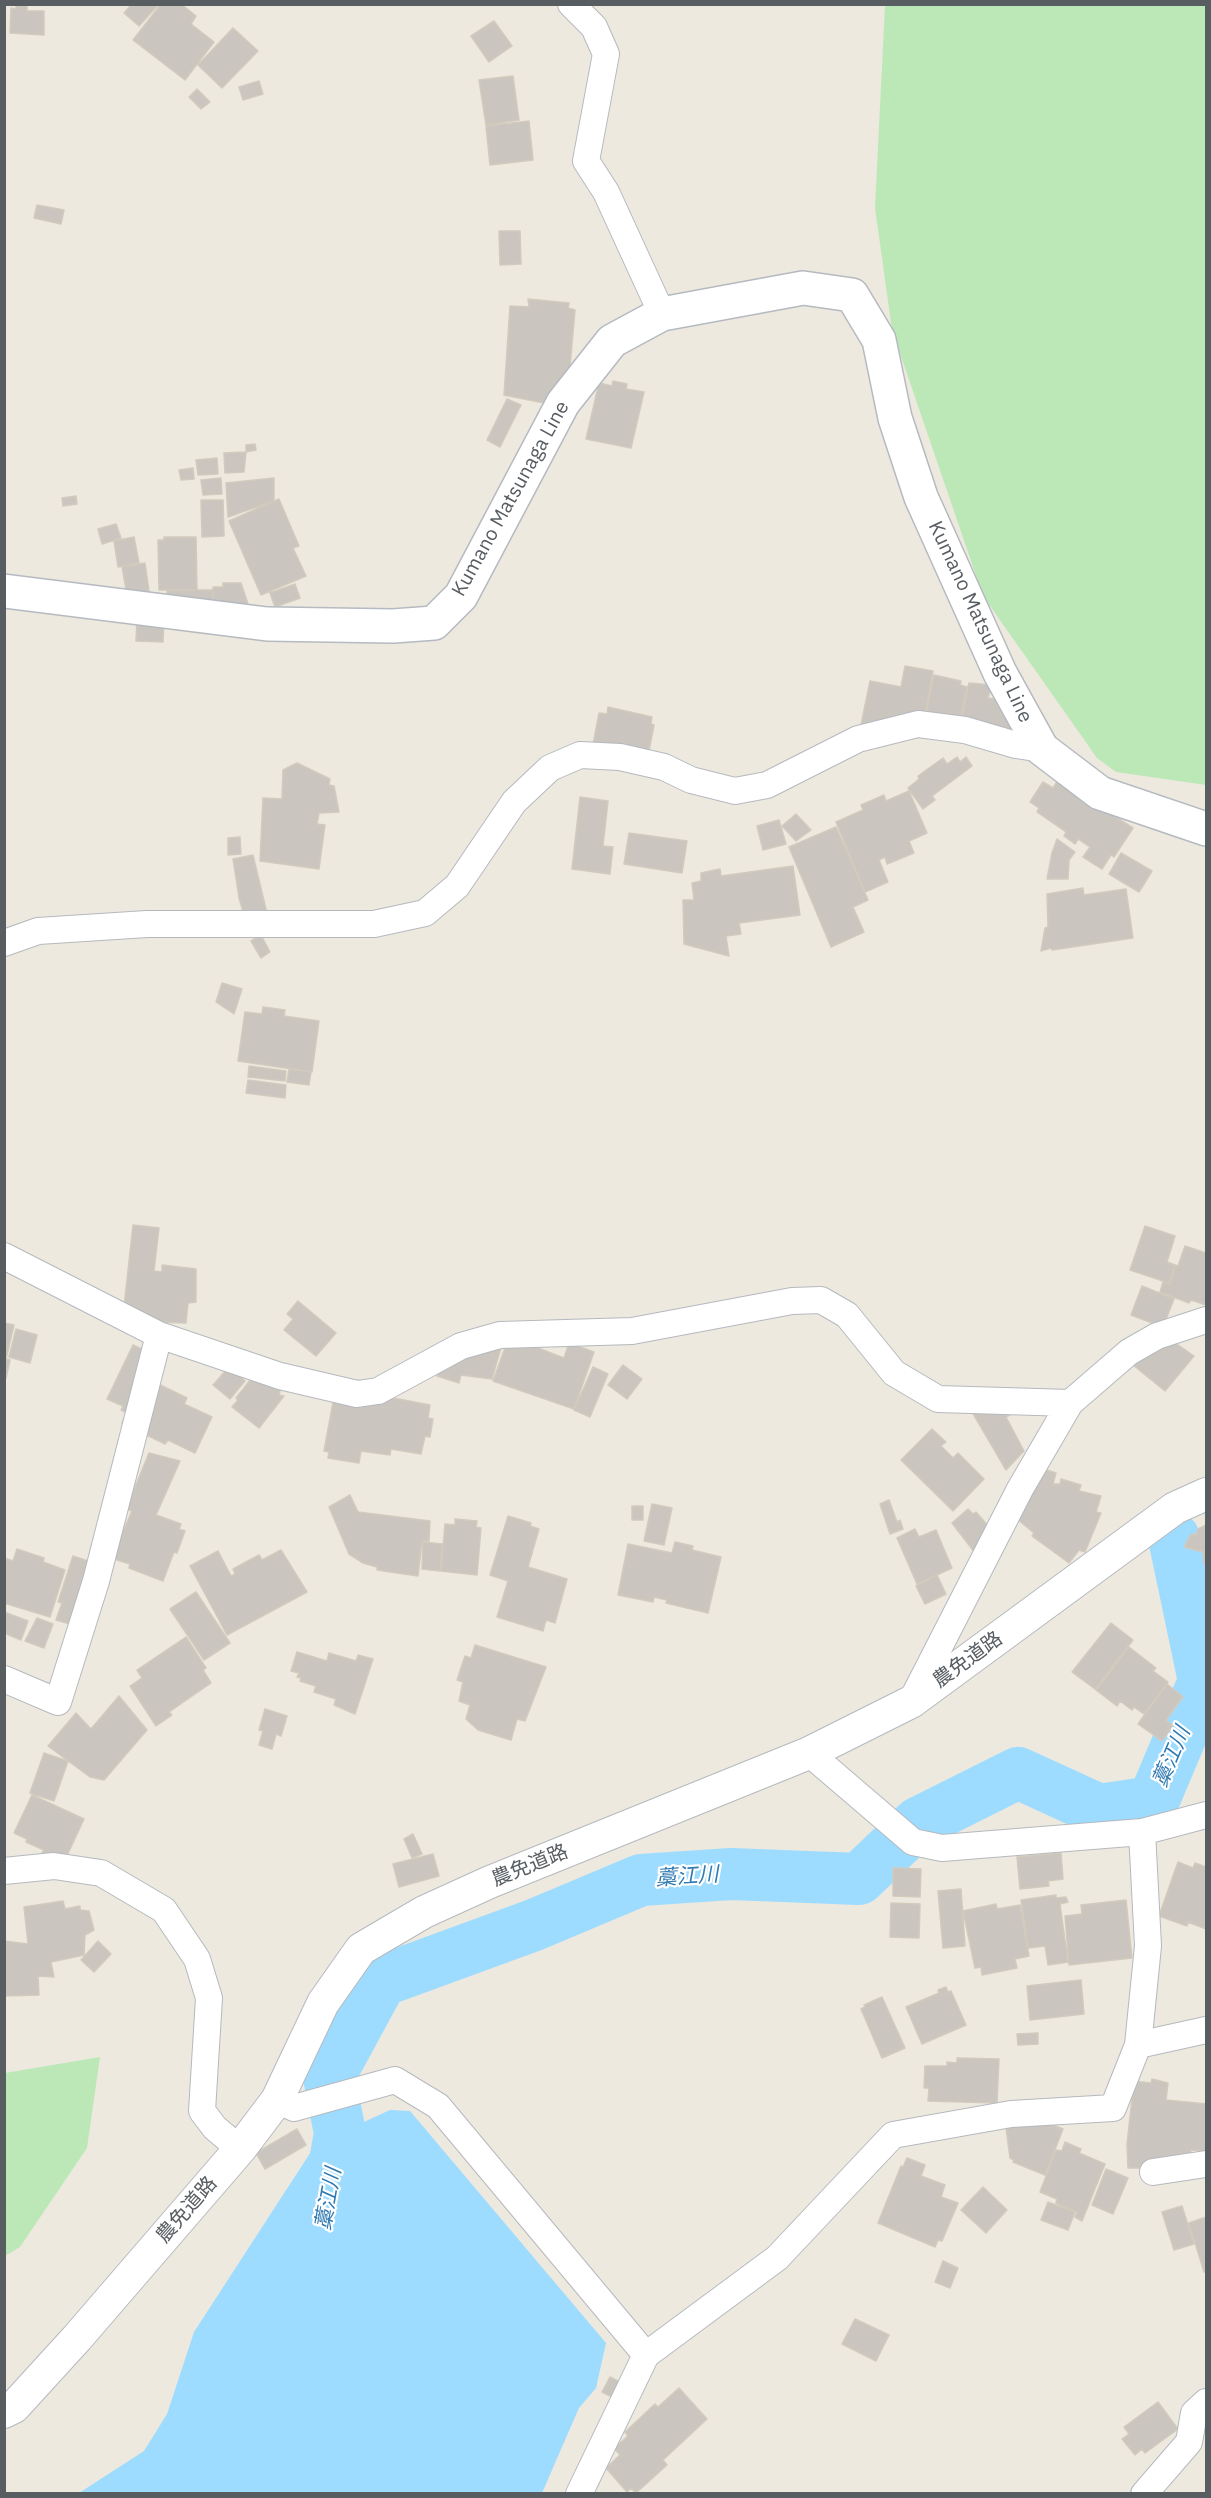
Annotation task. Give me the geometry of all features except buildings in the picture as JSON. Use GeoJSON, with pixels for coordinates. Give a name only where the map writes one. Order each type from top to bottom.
{"type":"FeatureCollection","features":[{"type":"Feature","properties":{"kind":"main road","name":"Kumano Matsunaga Line"},"geometry":{"type":"LineString","coordinates":[[4,591],[267,624],[393,626],[434,623],[461,596],[563,403],[612,341],[662,314],[803,288],[852,295],[879,340],[895,418],[921,497],[1000,673],[1042,749],[1100,793],[1206,828]]}},
{"type":"Feature","properties":{"kind":"street"},"geometry":{"type":"LineString","coordinates":[[571,4],[594,27],[606,54],[586,161],[606,192],[662,314]]}},
{"type":"Feature","properties":{"kind":"street"},"geometry":{"type":"LineString","coordinates":[[4,943],[39,931],[147,924],[374,924],[425,913],[457,886],[514,802],[550,768],[580,755],[620,757],[664,767],[691,780],[735,791],[767,785],[858,739],[918,724],[965,730],[1016,745],[1042,749]]}},
{"type":"Feature","properties":{"kind":"street"},"geometry":{"type":"LineString","coordinates":[[4,1256],[159,1335],[280,1376],[357,1394],[378,1391],[461,1346],[500,1335],[632,1331],[792,1301],[821,1300],[847,1315],[894,1373],[938,1399],[1070,1403]]}},
{"type":"Feature","properties":{"kind":"street"},"geometry":{"type":"LineString","coordinates":[[911,1702],[1020,1489],[1070,1403],[1129,1352],[1157,1336],[1206,1320]]}},
{"type":"Feature","properties":{"kind":"street"},"geometry":{"type":"LineString","coordinates":[[4,1679],[58,1702],[96,1581],[159,1335]]}},
{"type":"Feature","properties":{"kind":"street","name":"農免道路"},"geometry":{"type":"LineString","coordinates":[[4,2412],[14,2406],[77,2338],[240,2149],[277,2100],[323,2003],[361,1949],[424,1912],[490,1882],[809,1753],[911,1702],[1175,1508],[1206,1494]]}},
{"type":"Feature","properties":{"kind":"street"},"geometry":{"type":"LineString","coordinates":[[809,1753],[906,1836],[942,1848],[1142,1832],[1206,1815]]}},
{"type":"Feature","properties":{"kind":"street"},"geometry":{"type":"LineString","coordinates":[[579,2493],[646,2355],[777,2258],[893,2135],[1011,2114],[1113,2108],[1138,2045],[1148,1946],[1142,1832]]}},
{"type":"Feature","properties":{"kind":"street"},"geometry":{"type":"LineString","coordinates":[[4,1871],[54,1866],[101,1873],[164,1910],[197,1959],[209,1998],[202,2111],[214,2128],[240,2149]]}},
{"type":"Feature","properties":{"kind":"street"},"geometry":{"type":"LineString","coordinates":[[1138,2045],[1206,2031]]}},
{"type":"Feature","properties":{"kind":"street"},"geometry":{"type":"LineString","coordinates":[[277,2100],[294,2108],[395,2080],[438,2106],[646,2355]]}},
{"type":"Feature","properties":{"kind":"street"},"geometry":{"type":"LineString","coordinates":[[1153,2172],[1206,2163]]}},
{"type":"Feature","properties":{"kind":"street"},"geometry":{"type":"LineString","coordinates":[[1144,2493],[1189,2442],[1194,2413],[1206,2402]]}},
{"type":"Feature","properties":{"kind":"green space"},"geometry":{"type":"Polygon","coordinates":[[[885,5],[1206,5],[1206,785],[1116,772],[1097,758],[983,596],[892,330],[875,208],[885,5]]]}},
{"type":"Feature","properties":{"kind":"green space"},"geometry":{"type":"Polygon","coordinates":[[[100,2057],[87,2148],[20,2247],[5,2256],[5,2073],[100,2057]]]}},
{"type":"Feature","properties":{"kind":"water"},"geometry":{"type":"Polygon","coordinates":[[[390,2110],[410,2111],[606,2343],[596,2388],[579,2408],[542,2493],[79,2493],[144,2451],[167,2414],[194,2332],[316,2144],[390,2110]]]}},
{"type":"Feature","properties":{"kind":"waterway","name":"藁江川"},"geometry":{"type":"LineString","coordinates":[[328,2203],[340,2133],[329,2077],[381,1981],[534,1925],[641,1880],[731,1874],[859,1879],[918,1823],[1018,1773],[1099,1810],[1153,1802],[1204,1681],[1174,1538]]}}]}
